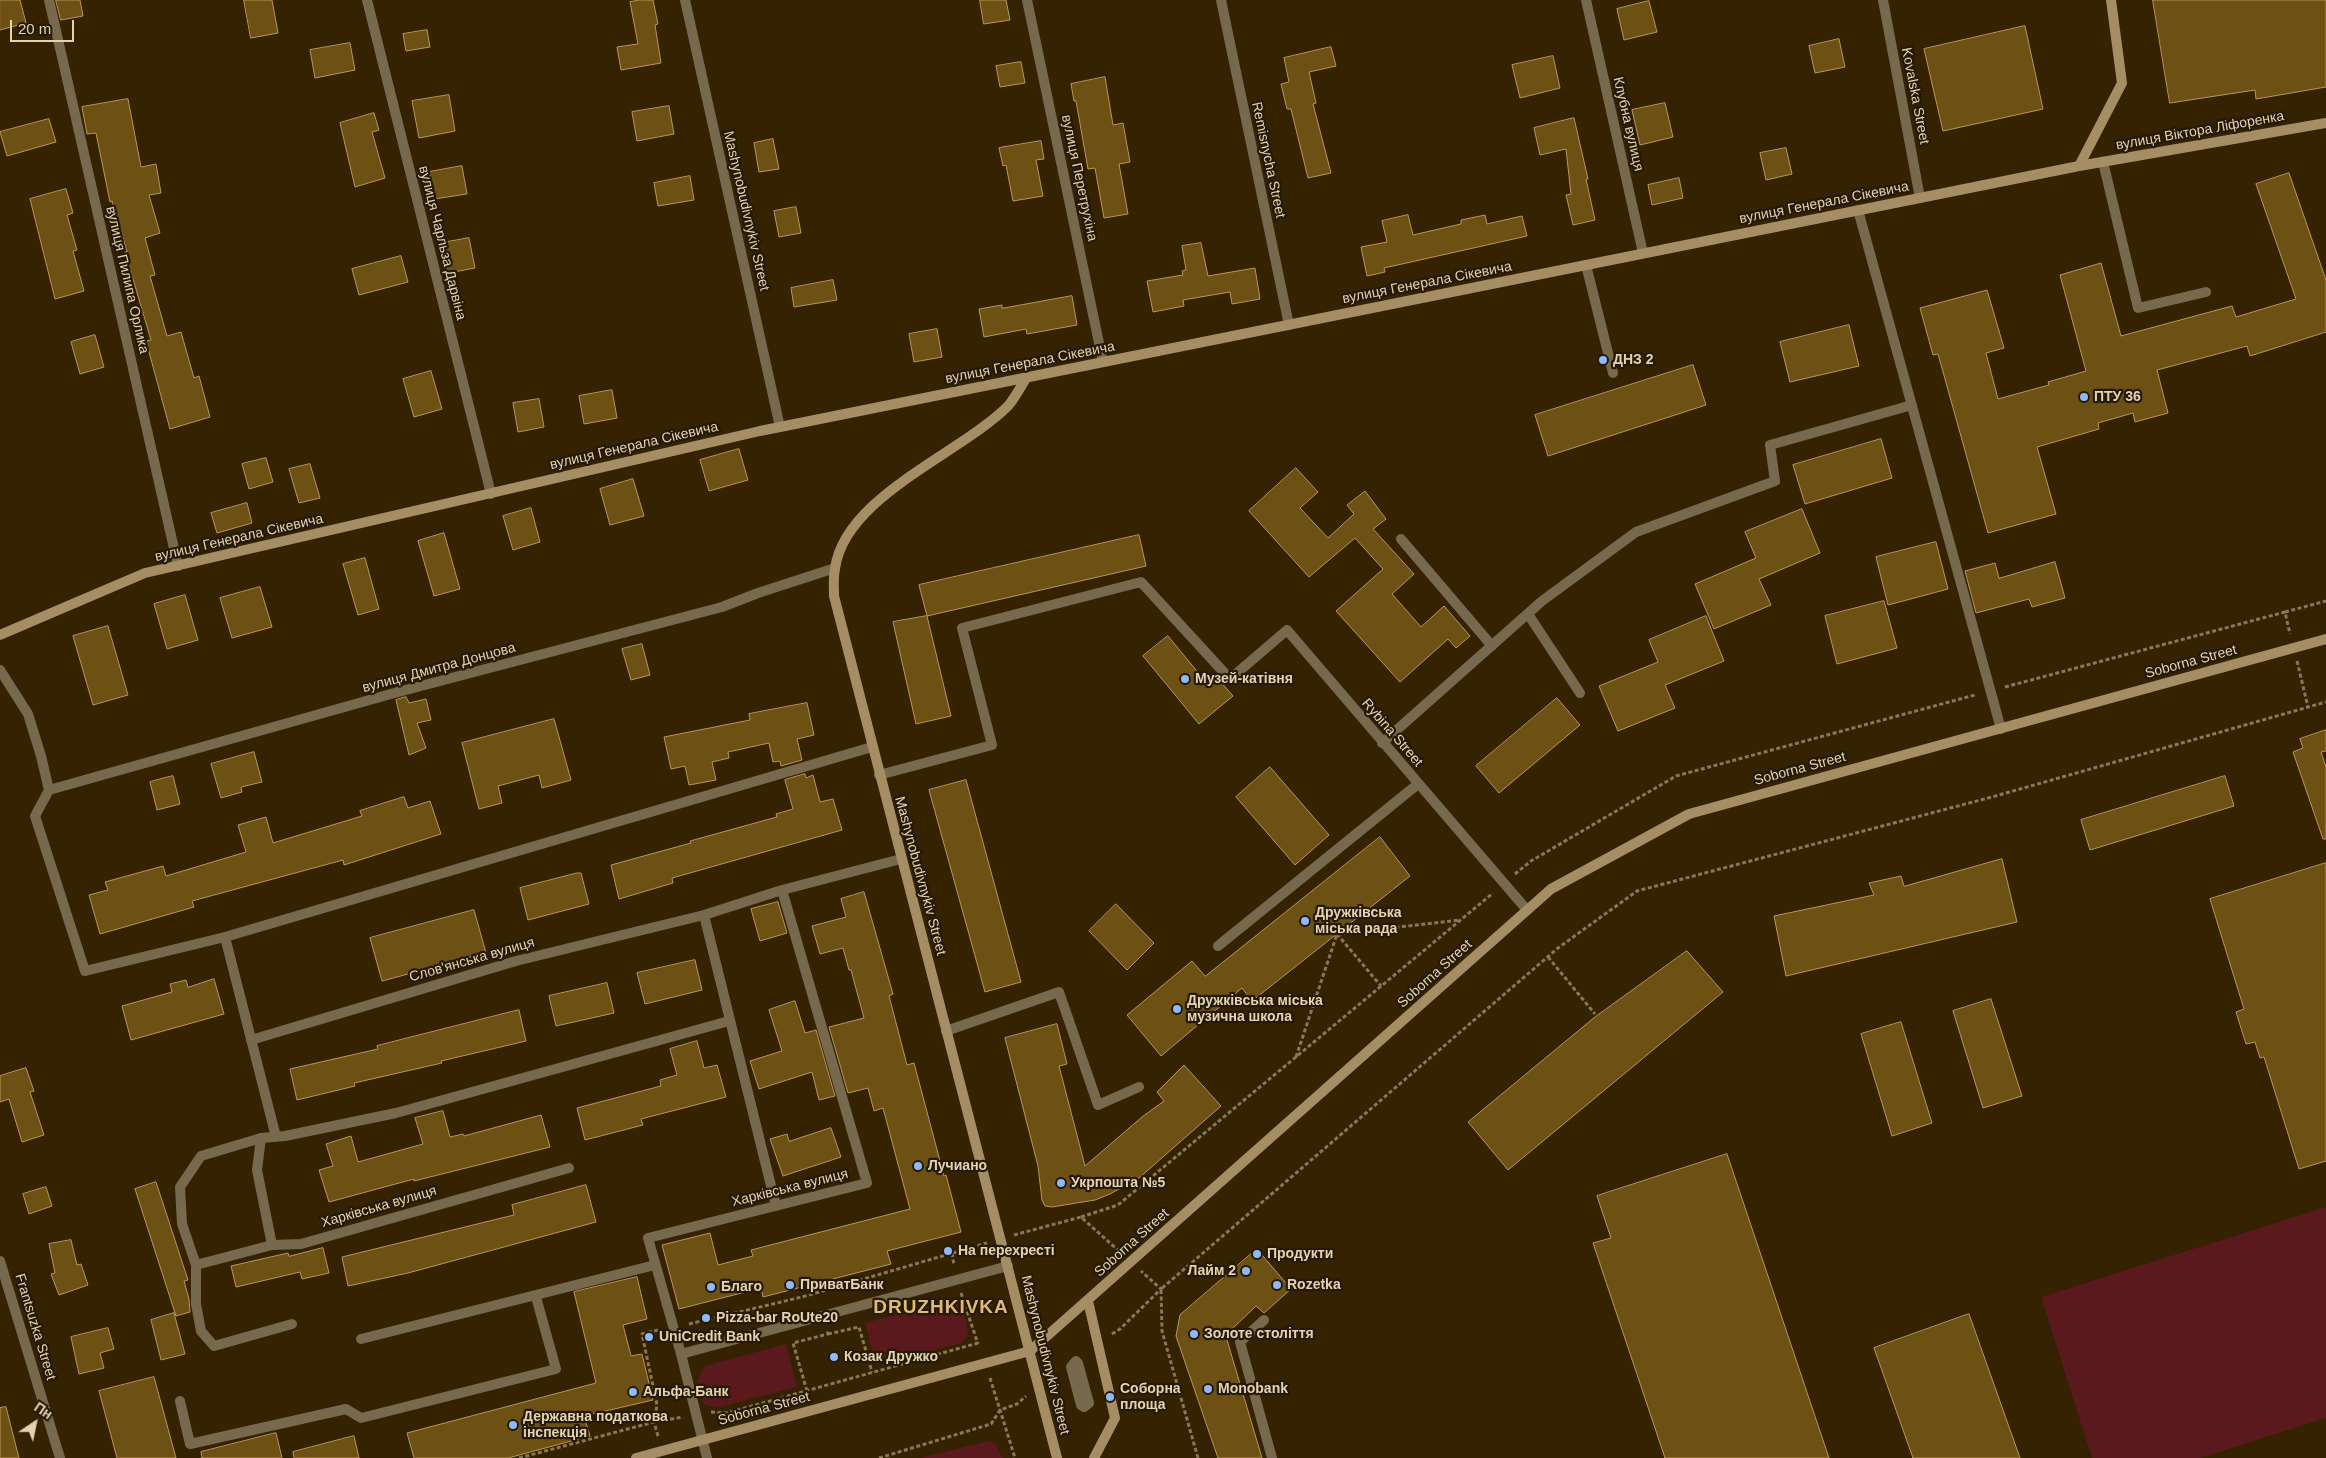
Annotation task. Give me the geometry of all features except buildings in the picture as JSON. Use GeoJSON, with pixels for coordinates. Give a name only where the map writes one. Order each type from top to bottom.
{"type":"FeatureCollection","features":[{"type":"Feature","properties":{"kind":"street","name":"вулиця Пилипа Орлика"},"geometry":{"type":"LineString","coordinates":[[49,0],[178,566]]}},
{"type":"Feature","properties":{"kind":"street","name":"вулиця Чарльза Дарвіна"},"geometry":{"type":"LineString","coordinates":[[367,0],[491,494]]}},
{"type":"Feature","properties":{"kind":"street","name":"Mashynobudivnykiv Street"},"geometry":{"type":"LineString","coordinates":[[685,0],[780,427]]}},
{"type":"Feature","properties":{"kind":"street","name":"вулиця Перетрухіна"},"geometry":{"type":"LineString","coordinates":[[1027,0],[1103,362]]}},
{"type":"Feature","properties":{"kind":"street","name":"Remisnycha Street"},"geometry":{"type":"LineString","coordinates":[[1221,0],[1289,325]]}},
{"type":"Feature","properties":{"kind":"street","name":"Клубна вулиця"},"geometry":{"type":"LineString","coordinates":[[1586,0],[1643,253]]}},
{"type":"Feature","properties":{"kind":"street","name":"Kovalska Street"},"geometry":{"type":"LineString","coordinates":[[1883,0],[1920,198]]}},
{"type":"Feature","properties":{"kind":"street"},"geometry":{"type":"LineString","coordinates":[[2079,166],[2122,83],[2111,0]]}},
{"type":"Feature","properties":{"kind":"street","name":"вулиця Віктора Ліфоренка"},"geometry":{"type":"LineString","coordinates":[[2079,166],[2326,123]]}},
{"type":"Feature","properties":{"kind":"street"},"geometry":{"type":"LineString","coordinates":[[2103,162],[2138,308],[2206,292]]}},
{"type":"Feature","properties":{"kind":"street","name":"вулиця Генерала Сікевича"},"geometry":{"type":"LineString","coordinates":[[0,635],[145,574],[780,427],[2079,166]]}},
{"type":"Feature","properties":{"kind":"street"},"geometry":{"type":"LineString","coordinates":[[1858,210],[2001,728]]}},
{"type":"Feature","properties":{"kind":"street"},"geometry":{"type":"LineString","coordinates":[[1586,265],[1613,374]]}},
{"type":"Feature","properties":{"kind":"street","name":"Mashynobudivnykiv Street"},"geometry":{"type":"LineString","coordinates":[[1027,377],[1008,405],[961,444],[872,505],[846,538],[835,568],[834,596],[1057,1458]]}},
{"type":"Feature","properties":{"kind":"street"},"geometry":{"type":"LineString","coordinates":[[1382,743],[1528,614],[1636,532],[1775,481],[1770,445],[1912,405]]}},
{"type":"Feature","properties":{"kind":"street"},"geometry":{"type":"LineString","coordinates":[[1401,539],[1492,646]]}},
{"type":"Feature","properties":{"kind":"street","name":"вулиця Дмитра Донцова"},"geometry":{"type":"LineString","coordinates":[[49,790],[398,692],[722,607],[835,568]]}},
{"type":"Feature","properties":{"kind":"street","name":"Rybina Street"},"geometry":{"type":"LineString","coordinates":[[879,775],[992,745],[962,628],[1141,582],[1230,679],[1287,630],[1527,910]]}},
{"type":"Feature","properties":{"kind":"street"},"geometry":{"type":"LineString","coordinates":[[1528,614],[1580,693]]}},
{"type":"Feature","properties":{"kind":"street","name":"Soborna Street"},"geometry":{"type":"LineString","coordinates":[[636,1458],[1030,1352],[1551,889],[1689,814],[2326,639]]}},
{"type":"Feature","properties":{"kind":"street"},"geometry":{"type":"LineString","coordinates":[[0,670],[28,714],[41,756],[49,790],[35,816],[85,971],[225,937],[872,747]]}},
{"type":"Feature","properties":{"kind":"street"},"geometry":{"type":"LineString","coordinates":[[1218,946],[1418,784]]}},
{"type":"Feature","properties":{"kind":"street","name":"Слов'янська вулиця"},"geometry":{"type":"LineString","coordinates":[[251,1040],[516,961],[704,915],[782,890],[901,859]]}},
{"type":"Feature","properties":{"kind":"street","name":"Харківська вулиця"},"geometry":{"type":"LineString","coordinates":[[655,1265],[648,1238],[867,1183],[782,890]]}},
{"type":"Feature","properties":{"kind":"street"},"geometry":{"type":"LineString","coordinates":[[704,915],[776,1206]]}},
{"type":"Feature","properties":{"kind":"street"},"geometry":{"type":"LineString","coordinates":[[225,937],[276,1137]]}},
{"type":"Feature","properties":{"kind":"street"},"geometry":{"type":"LineString","coordinates":[[946,1031],[1059,992],[1098,1105],[1139,1087]]}},
{"type":"Feature","properties":{"kind":"street"},"geometry":{"type":"LineString","coordinates":[[292,1324],[214,1346],[201,1331],[196,1304],[196,1265],[182,1224],[180,1187],[201,1156],[261,1138],[276,1137],[396,1113],[729,1021]]}},
{"type":"Feature","properties":{"kind":"street"},"geometry":{"type":"LineString","coordinates":[[261,1138],[257,1170],[272,1245]]}},
{"type":"Feature","properties":{"kind":"street","name":"Харківська вулиця"},"geometry":{"type":"LineString","coordinates":[[196,1265],[272,1245],[301,1244],[569,1168]]}},
{"type":"Feature","properties":{"kind":"street","name":"Frantsuzka Street"},"geometry":{"type":"LineString","coordinates":[[0,1261],[60,1458]]}},
{"type":"Feature","properties":{"kind":"street"},"geometry":{"type":"LineString","coordinates":[[361,1339],[536,1297],[655,1265],[681,1354],[707,1458]]}},
{"type":"Feature","properties":{"kind":"street"},"geometry":{"type":"LineString","coordinates":[[681,1354],[1008,1266]]}},
{"type":"Feature","properties":{"kind":"street"},"geometry":{"type":"LineString","coordinates":[[180,1401],[190,1444],[346,1409],[361,1418],[556,1369],[536,1297]]}},
{"type":"Feature","properties":{"kind":"street"},"geometry":{"type":"LineString","coordinates":[[1088,1301],[1115,1418],[1094,1458]]}},
{"type":"Feature","properties":{"kind":"street"},"geometry":{"type":"LineString","coordinates":[[1264,1320],[1240,1342],[1272,1458]]}},
{"type":"Feature","properties":{"kind":"path"},"geometry":{"type":"LineString","coordinates":[[662,1451],[654,1422],[657,1406],[642,1334],[816,1293],[1118,1205],[1531,861],[1676,776],[2326,601]]}},
{"type":"Feature","properties":{"kind":"path"},"geometry":{"type":"LineString","coordinates":[[2285,612],[2308,707]]}},
{"type":"Feature","properties":{"kind":"path"},"geometry":{"type":"LineString","coordinates":[[1098,1342],[1120,1329],[1161,1289],[1548,957],[1637,891],[1992,797],[2326,702]]}},
{"type":"Feature","properties":{"kind":"path"},"geometry":{"type":"LineString","coordinates":[[1338,934],[1461,920]]}},
{"type":"Feature","properties":{"kind":"path"},"geometry":{"type":"LineString","coordinates":[[1338,934],[1381,986]]}},
{"type":"Feature","properties":{"kind":"path"},"geometry":{"type":"LineString","coordinates":[[1296,1057],[1338,934]]}},
{"type":"Feature","properties":{"kind":"path"},"geometry":{"type":"LineString","coordinates":[[1548,957],[1595,1014]]}},
{"type":"Feature","properties":{"kind":"path"},"geometry":{"type":"LineString","coordinates":[[1081,1217],[1161,1289],[1162,1331],[1198,1458]]}},
{"type":"Feature","properties":{"kind":"path"},"geometry":{"type":"LineString","coordinates":[[816,1293],[828,1334]]}},
{"type":"Feature","properties":{"kind":"path"},"geometry":{"type":"LineString","coordinates":[[807,1391],[793,1344],[859,1327],[872,1372]]}},
{"type":"Feature","properties":{"kind":"path"},"geometry":{"type":"LineString","coordinates":[[519,1458],[654,1422],[711,1412],[726,1413],[978,1343]]}},
{"type":"Feature","properties":{"kind":"path"},"geometry":{"type":"LineString","coordinates":[[879,1458],[992,1424],[1000,1410],[1017,1404],[1039,1386]]}},
{"type":"Feature","properties":{"kind":"shaded area"},"geometry":{"type":"Polygon","coordinates":[[[2326,1207],[2326,1418],[2200,1458],[2092,1458],[2041,1297],[2326,1207]]]}},
{"type":"Feature","properties":{"kind":"shaded area"},"geometry":{"type":"Polygon","coordinates":[[[952,1300],[960,1307],[966,1321],[968,1337],[961,1343],[876,1365],[865,1323],[952,1300]]]}},
{"type":"Feature","properties":{"kind":"shaded area"},"geometry":{"type":"Polygon","coordinates":[[[786,1344],[797,1387],[716,1408],[704,1404],[696,1389],[699,1376],[705,1366],[786,1344]]]}},
{"type":"Feature","properties":{"kind":"shaded area"},"geometry":{"type":"Polygon","coordinates":[[[989,1441],[995,1444],[1003,1458],[921,1458],[989,1441]]]}},
{"type":"Feature","properties":{"kind":"place","name":"ДНЗ 2"},"geometry":{"type":"Point","coordinates":[1603,360]}},
{"type":"Feature","properties":{"kind":"place","name":"ПТУ 36"},"geometry":{"type":"Point","coordinates":[2084,397]}},
{"type":"Feature","properties":{"kind":"place","name":"Музей-катівня"},"geometry":{"type":"Point","coordinates":[1185,679]}},
{"type":"Feature","properties":{"kind":"place","name":"Дружківська міська рада"},"geometry":{"type":"Point","coordinates":[1305,921]}},
{"type":"Feature","properties":{"kind":"place","name":"Дружківська міська музична школа"},"geometry":{"type":"Point","coordinates":[1177,1009]}},
{"type":"Feature","properties":{"kind":"place","name":"Лучиано"},"geometry":{"type":"Point","coordinates":[918,1166]}},
{"type":"Feature","properties":{"kind":"place","name":"Укрпошта №5"},"geometry":{"type":"Point","coordinates":[1061,1183]}},
{"type":"Feature","properties":{"kind":"place","name":"На перехресті"},"geometry":{"type":"Point","coordinates":[948,1251]}},
{"type":"Feature","properties":{"kind":"place","name":"Продукти"},"geometry":{"type":"Point","coordinates":[1257,1254]}},
{"type":"Feature","properties":{"kind":"place","name":"Лайм 2"},"geometry":{"type":"Point","coordinates":[1246,1271]}},
{"type":"Feature","properties":{"kind":"place","name":"ПриватБанк"},"geometry":{"type":"Point","coordinates":[790,1285]}},
{"type":"Feature","properties":{"kind":"place","name":"Rozetka"},"geometry":{"type":"Point","coordinates":[1277,1285]}},
{"type":"Feature","properties":{"kind":"place","name":"Благо"},"geometry":{"type":"Point","coordinates":[711,1287]}},
{"type":"Feature","properties":{"kind":"place","name":"Pizza-bar RoUte20"},"geometry":{"type":"Point","coordinates":[706,1318]}},
{"type":"Feature","properties":{"kind":"place","name":"Золоте століття"},"geometry":{"type":"Point","coordinates":[1194,1334]}},
{"type":"Feature","properties":{"kind":"place","name":"UniCredit Bank"},"geometry":{"type":"Point","coordinates":[649,1337]}},
{"type":"Feature","properties":{"kind":"place","name":"Козак Дружко"},"geometry":{"type":"Point","coordinates":[834,1357]}},
{"type":"Feature","properties":{"kind":"place","name":"Monobank"},"geometry":{"type":"Point","coordinates":[1208,1389]}},
{"type":"Feature","properties":{"kind":"place","name":"Альфа-Банк"},"geometry":{"type":"Point","coordinates":[633,1392]}},
{"type":"Feature","properties":{"kind":"place","name":"Соборна площа"},"geometry":{"type":"Point","coordinates":[1110,1397]}},
{"type":"Feature","properties":{"kind":"place","name":"Державна податкова інспекція"},"geometry":{"type":"Point","coordinates":[513,1425]}},
{"type":"Feature","properties":{"kind":"district","name":"DRUZHKIVKA"},"geometry":{"type":"Point","coordinates":[941,1308]}}]}
